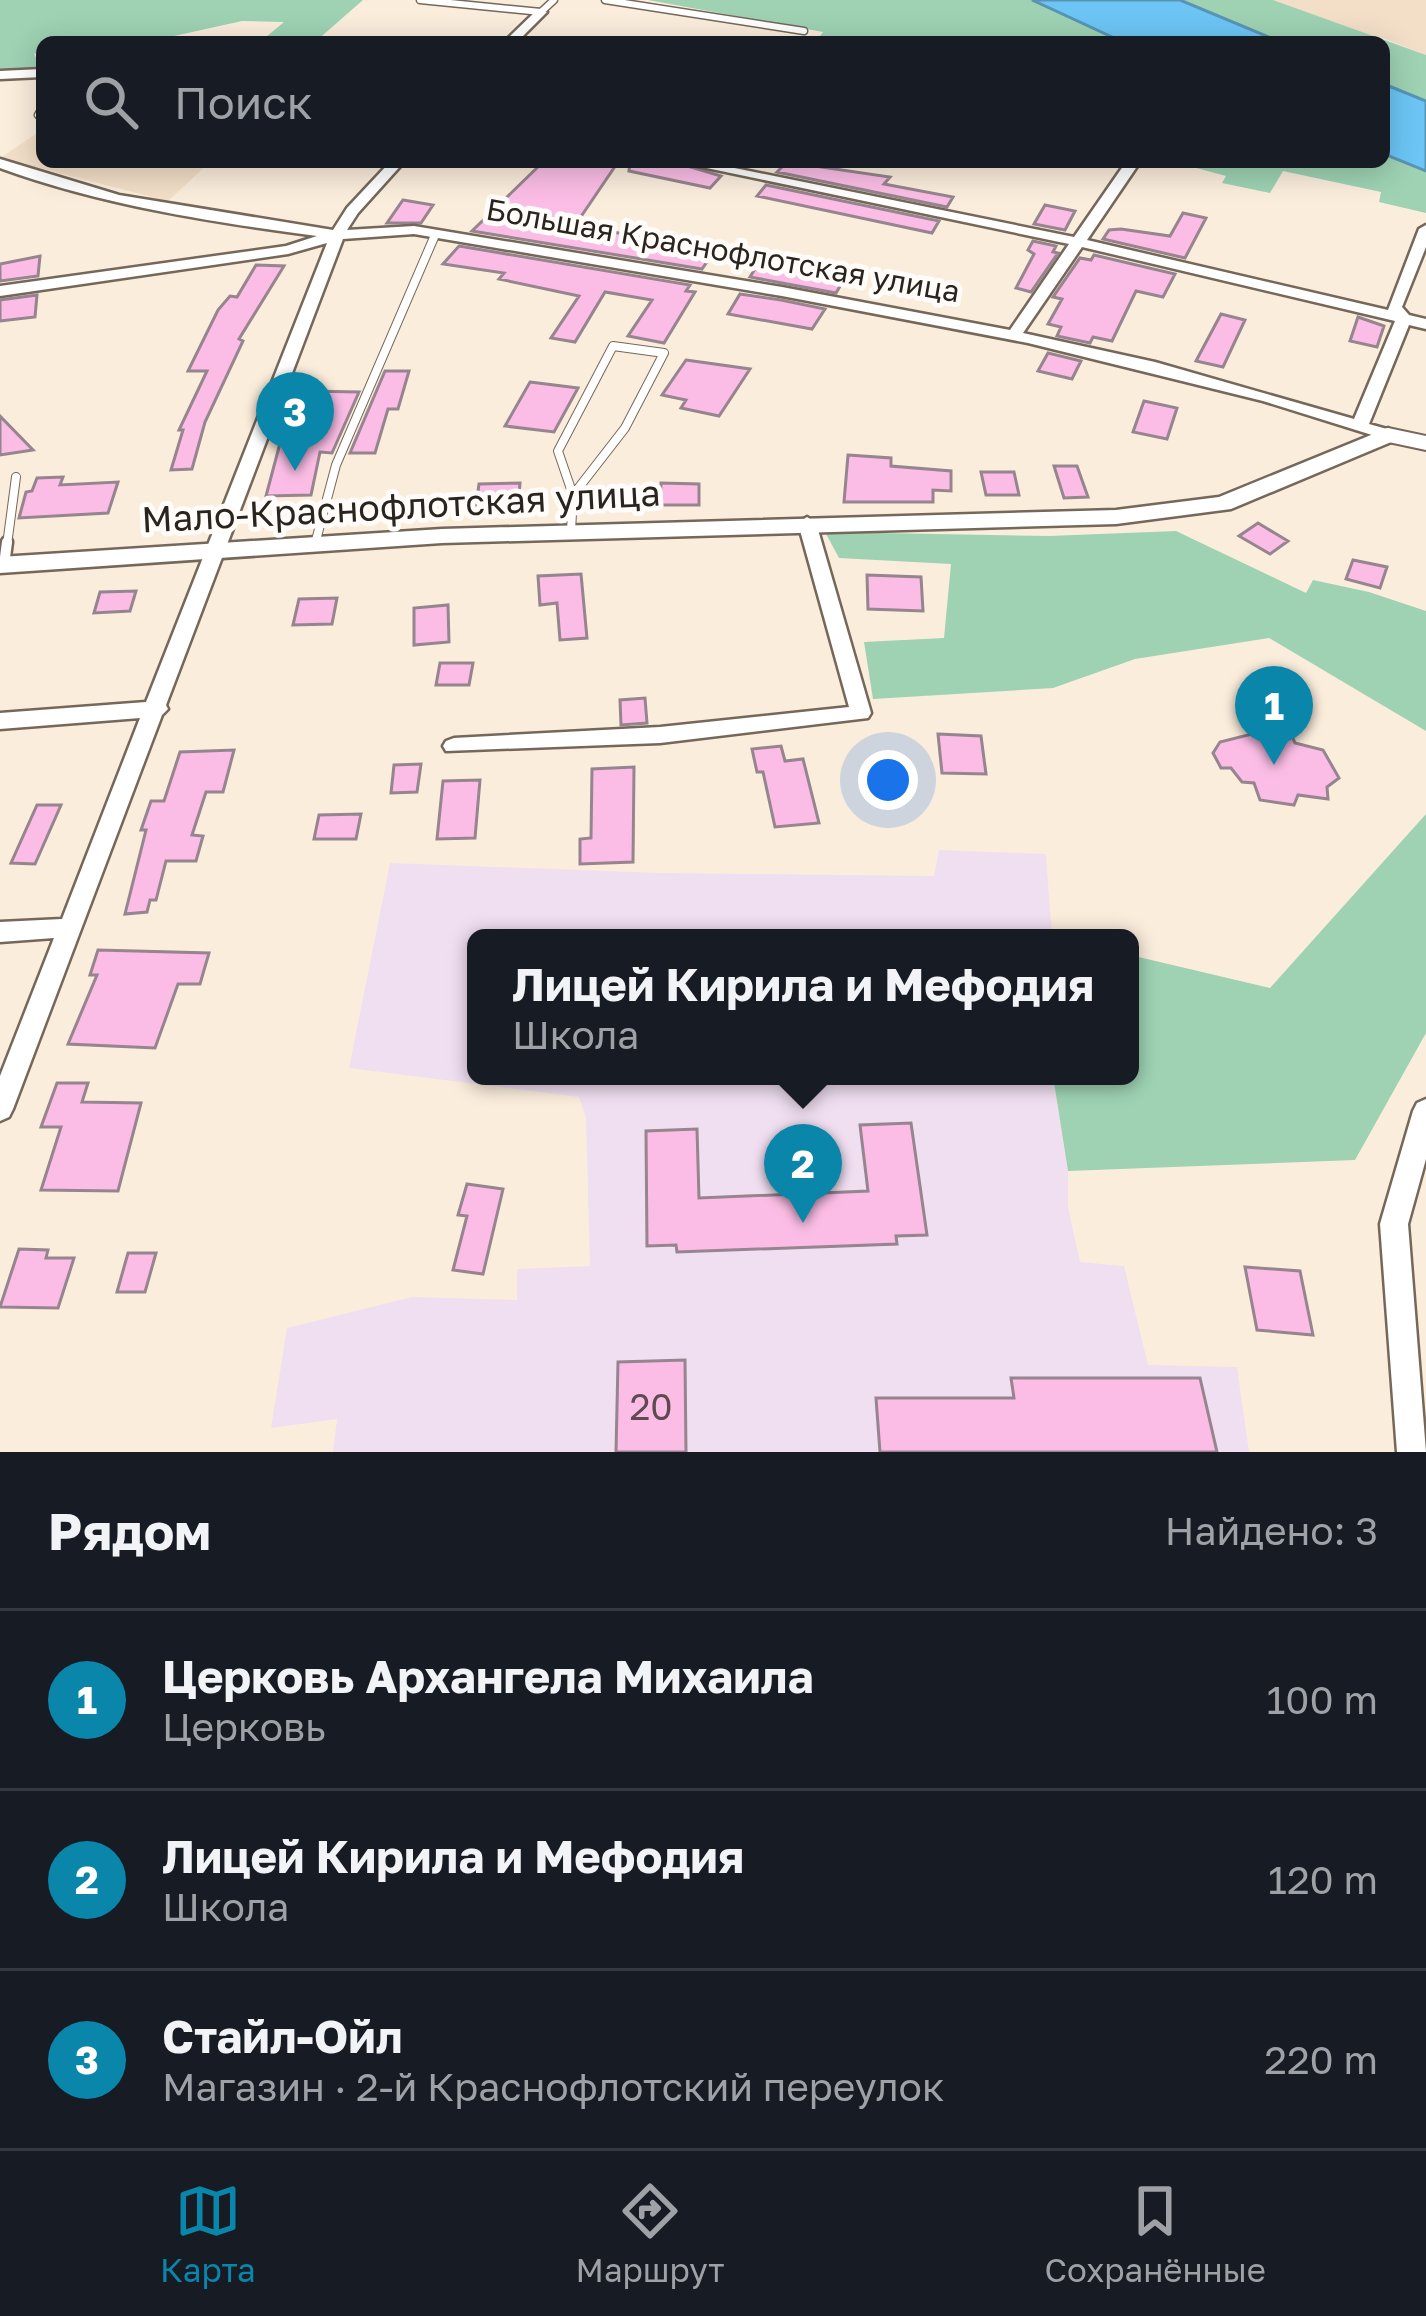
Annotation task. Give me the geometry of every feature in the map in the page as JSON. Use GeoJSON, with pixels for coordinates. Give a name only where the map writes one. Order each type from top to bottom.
{"type":"FeatureCollection","features":[{"type":"Feature","properties":{"kind":"main road","name":"Большая Краснофлотская улица"},"geometry":{"type":"LineString","coordinates":[[1388,435],[1426,442]]}},
{"type":"Feature","properties":{"kind":"street"},"geometry":{"type":"LineString","coordinates":[[516,36],[541,12]]}},
{"type":"Feature","properties":{"kind":"street"},"geometry":{"type":"LineString","coordinates":[[0,75],[36,73]]}},
{"type":"Feature","properties":{"kind":"street"},"geometry":{"type":"LineString","coordinates":[[0,163],[29,175],[337,235]]}},
{"type":"Feature","properties":{"kind":"street"},"geometry":{"type":"LineString","coordinates":[[0,1109],[337,235],[391,168]]}},
{"type":"Feature","properties":{"kind":"street"},"geometry":{"type":"LineString","coordinates":[[715,168],[1079,242],[1426,325]]}},
{"type":"Feature","properties":{"kind":"street"},"geometry":{"type":"LineString","coordinates":[[1014,335],[1129,168]]}},
{"type":"Feature","properties":{"kind":"street"},"geometry":{"type":"LineString","coordinates":[[1404,319],[1394,308],[1426,229]]}},
{"type":"Feature","properties":{"kind":"street","name":"Большая Краснофлотская улица"},"geometry":{"type":"LineString","coordinates":[[0,291],[288,250],[337,235],[414,230],[1014,335],[1388,435]]}},
{"type":"Feature","properties":{"kind":"street"},"geometry":{"type":"LineString","coordinates":[[1360,425],[1404,319]]}},
{"type":"Feature","properties":{"kind":"street","name":"Мало-Краснофлотская улица"},"geometry":{"type":"LineString","coordinates":[[2,565],[571,531],[1116,517],[1223,504],[1388,435]]}},
{"type":"Feature","properties":{"kind":"street"},"geometry":{"type":"LineString","coordinates":[[454,746],[659,735],[861,713],[807,523]]}},
{"type":"Feature","properties":{"kind":"street"},"geometry":{"type":"LineString","coordinates":[[0,721],[158,709]]}},
{"type":"Feature","properties":{"kind":"street"},"geometry":{"type":"LineString","coordinates":[[0,932],[67,928]]}},
{"type":"Feature","properties":{"kind":"street"},"geometry":{"type":"LineString","coordinates":[[1412,1452],[1394,1224],[1417,1179],[1426,1111]]}},
{"type":"Feature","properties":{"kind":"lane"},"geometry":{"type":"LineString","coordinates":[[420,0],[541,12],[554,0]]}},
{"type":"Feature","properties":{"kind":"lane"},"geometry":{"type":"LineString","coordinates":[[605,0],[804,32]]}},
{"type":"Feature","properties":{"kind":"lane"},"geometry":{"type":"LineString","coordinates":[[315,544],[336,466],[436,234]]}},
{"type":"Feature","properties":{"kind":"lane"},"geometry":{"type":"LineString","coordinates":[[571,531],[573,495],[558,451],[613,346],[664,353],[625,428],[573,495]]}},
{"type":"Feature","properties":{"kind":"lane"},"geometry":{"type":"LineString","coordinates":[[2,565],[16,477]]}},
{"type":"Feature","properties":{"kind":"shaded area"},"geometry":{"type":"Polygon","coordinates":[[[1273,0],[1426,0],[1426,55],[1390,41],[1390,36],[1348,31],[1273,0]]]}},
{"type":"Feature","properties":{"kind":"shaded area"},"geometry":{"type":"Polygon","coordinates":[[[36,134],[36,167],[0,158],[36,134]]]}},
{"type":"Feature","properties":{"kind":"shaded area"},"geometry":{"type":"Polygon","coordinates":[[[39,168],[204,168],[168,201],[39,168]]]}},
{"type":"Feature","properties":{"kind":"shaded area"},"geometry":{"type":"Polygon","coordinates":[[[939,850],[1046,854],[1051,929],[467,929],[467,1083],[349,1068],[390,863],[934,876],[939,850]]]}},
{"type":"Feature","properties":{"kind":"shaded area"},"geometry":{"type":"Polygon","coordinates":[[[484,1085],[1054,1085],[1068,1171],[1068,1207],[1080,1262],[1124,1266],[1148,1365],[1237,1367],[1249,1452],[333,1452],[337,1419],[271,1428],[287,1328],[412,1297],[517,1300],[517,1269],[590,1266],[586,1118],[579,1097],[484,1085]]]}},
{"type":"Feature","properties":{"kind":"green space"},"geometry":{"type":"Polygon","coordinates":[[[0,0],[363,0],[322,36],[267,36],[284,22],[242,21],[174,36],[36,36],[36,68],[0,71],[0,0]]]}},
{"type":"Feature","properties":{"kind":"green space"},"geometry":{"type":"Polygon","coordinates":[[[648,0],[1032,0],[1110,36],[820,36],[823,32],[648,0]]]}},
{"type":"Feature","properties":{"kind":"green space"},"geometry":{"type":"Polygon","coordinates":[[[1180,0],[1273,0],[1373,36],[1267,36],[1180,0]]]}},
{"type":"Feature","properties":{"kind":"green space"},"geometry":{"type":"Polygon","coordinates":[[[1390,42],[1426,55],[1426,101],[1390,86],[1390,42]]]}},
{"type":"Feature","properties":{"kind":"green space"},"geometry":{"type":"Polygon","coordinates":[[[1390,156],[1426,171],[1426,213],[1379,202],[1381,192],[1283,171],[1270,193],[1222,183],[1226,176],[1196,168],[1390,168],[1390,156]]]}},
{"type":"Feature","properties":{"kind":"green space"},"geometry":{"type":"Polygon","coordinates":[[[1176,531],[1306,593],[1313,580],[1426,611],[1426,731],[1269,638],[1135,659],[1053,688],[873,699],[864,642],[944,638],[951,564],[839,558],[825,532],[1049,536],[1176,531]]]}},
{"type":"Feature","properties":{"kind":"green space"},"geometry":{"type":"Polygon","coordinates":[[[1426,814],[1426,1033],[1355,1160],[1068,1171],[1054,1085],[1139,1085],[1139,957],[1270,988],[1426,814]]]}},
{"type":"Feature","properties":{"kind":"water"},"geometry":{"type":"Polygon","coordinates":[[[1032,0],[1180,0],[1267,36],[1110,36],[1032,0]]]}},
{"type":"Feature","properties":{"kind":"water"},"geometry":{"type":"Polygon","coordinates":[[[1390,86],[1426,101],[1426,171],[1390,156],[1390,86]]]}},
{"type":"Feature","properties":{"kind":"building"},"geometry":{"type":"Polygon","coordinates":[[[537,168],[614,168],[576,224],[713,253],[702,269],[472,231],[537,168]]]}},
{"type":"Feature","properties":{"kind":"building"},"geometry":{"type":"Polygon","coordinates":[[[694,168],[721,176],[710,188],[629,171],[694,168]]]}},
{"type":"Feature","properties":{"kind":"building"},"geometry":{"type":"Polygon","coordinates":[[[781,168],[828,168],[890,177],[884,184],[953,197],[947,207],[777,172],[781,168]]]}},
{"type":"Feature","properties":{"kind":"building"},"geometry":{"type":"Polygon","coordinates":[[[766,185],[939,221],[932,233],[757,196],[766,185]]]}},
{"type":"Feature","properties":{"kind":"building"},"geometry":{"type":"Polygon","coordinates":[[[403,200],[433,205],[421,223],[387,223],[403,200]]]}},
{"type":"Feature","properties":{"kind":"building"},"geometry":{"type":"Polygon","coordinates":[[[1045,205],[1075,211],[1065,230],[1034,224],[1045,205]]]}},
{"type":"Feature","properties":{"kind":"building"},"geometry":{"type":"Polygon","coordinates":[[[1183,213],[1206,218],[1185,258],[1103,239],[1109,230],[1121,229],[1170,236],[1183,213]]]}},
{"type":"Feature","properties":{"kind":"building"},"geometry":{"type":"Polygon","coordinates":[[[1033,241],[1056,246],[1053,252],[1058,253],[1031,292],[1016,288],[1034,254],[1028,250],[1033,241]]]}},
{"type":"Feature","properties":{"kind":"building"},"geometry":{"type":"Polygon","coordinates":[[[459,246],[690,285],[686,291],[695,292],[664,343],[628,336],[652,300],[605,292],[575,342],[551,338],[579,296],[499,279],[504,273],[443,264],[459,246]]]}},
{"type":"Feature","properties":{"kind":"building"},"geometry":{"type":"Polygon","coordinates":[[[1094,255],[1175,274],[1163,297],[1136,291],[1112,341],[1093,337],[1090,343],[1057,336],[1061,327],[1048,324],[1062,299],[1053,297],[1080,258],[1091,260],[1094,255]]]}},
{"type":"Feature","properties":{"kind":"building"},"geometry":{"type":"Polygon","coordinates":[[[40,256],[38,276],[0,281],[0,264],[40,256]]]}},
{"type":"Feature","properties":{"kind":"building"},"geometry":{"type":"Polygon","coordinates":[[[763,256],[847,274],[836,293],[750,277],[763,256]]]}},
{"type":"Feature","properties":{"kind":"building"},"geometry":{"type":"Polygon","coordinates":[[[256,265],[284,266],[239,339],[243,341],[205,422],[192,469],[171,470],[183,430],[179,430],[207,371],[188,371],[218,310],[230,296],[237,297],[256,265]]]}},
{"type":"Feature","properties":{"kind":"building"},"geometry":{"type":"Polygon","coordinates":[[[740,294],[825,309],[812,329],[728,314],[740,294]]]}},
{"type":"Feature","properties":{"kind":"building"},"geometry":{"type":"Polygon","coordinates":[[[37,295],[35,317],[0,321],[0,300],[37,295]]]}},
{"type":"Feature","properties":{"kind":"building"},"geometry":{"type":"Polygon","coordinates":[[[1221,314],[1245,320],[1223,367],[1196,361],[1221,314]]]}},
{"type":"Feature","properties":{"kind":"building"},"geometry":{"type":"Polygon","coordinates":[[[1358,317],[1384,326],[1377,347],[1350,341],[1358,317]]]}},
{"type":"Feature","properties":{"kind":"building"},"geometry":{"type":"Polygon","coordinates":[[[1048,353],[1081,361],[1072,379],[1038,371],[1048,353]]]}},
{"type":"Feature","properties":{"kind":"building"},"geometry":{"type":"Polygon","coordinates":[[[686,360],[750,369],[719,416],[681,408],[686,400],[662,395],[686,360]]]}},
{"type":"Feature","properties":{"kind":"building"},"geometry":{"type":"Polygon","coordinates":[[[385,371],[409,371],[398,409],[388,409],[375,453],[350,453],[385,371]]]}},
{"type":"Feature","properties":{"kind":"building"},"geometry":{"type":"Polygon","coordinates":[[[530,382],[578,388],[554,432],[505,426],[530,382]]]}},
{"type":"Feature","properties":{"kind":"building"},"geometry":{"type":"Polygon","coordinates":[[[303,391],[359,392],[332,453],[320,452],[311,495],[266,496],[279,447],[303,391]]]}},
{"type":"Feature","properties":{"kind":"building"},"geometry":{"type":"Polygon","coordinates":[[[1144,401],[1177,408],[1167,439],[1133,432],[1144,401]]]}},
{"type":"Feature","properties":{"kind":"building"},"geometry":{"type":"Polygon","coordinates":[[[0,416],[33,450],[0,455],[0,416]]]}},
{"type":"Feature","properties":{"kind":"building"},"geometry":{"type":"Polygon","coordinates":[[[848,455],[891,458],[891,466],[951,471],[951,491],[933,490],[933,502],[844,502],[848,455]]]}},
{"type":"Feature","properties":{"kind":"building"},"geometry":{"type":"Polygon","coordinates":[[[1054,466],[1077,466],[1088,497],[1064,498],[1054,466]]]}},
{"type":"Feature","properties":{"kind":"building"},"geometry":{"type":"Polygon","coordinates":[[[981,472],[1014,472],[1019,495],[986,495],[981,472]]]}},
{"type":"Feature","properties":{"kind":"building"},"geometry":{"type":"Polygon","coordinates":[[[63,477],[60,485],[118,482],[108,513],[19,518],[26,492],[32,491],[37,478],[63,477]]]}},
{"type":"Feature","properties":{"kind":"building"},"geometry":{"type":"Polygon","coordinates":[[[520,483],[518,505],[476,506],[479,484],[520,483]]]}},
{"type":"Feature","properties":{"kind":"building"},"geometry":{"type":"Polygon","coordinates":[[[661,483],[699,484],[699,505],[660,505],[661,483]]]}},
{"type":"Feature","properties":{"kind":"building"},"geometry":{"type":"Polygon","coordinates":[[[1258,523],[1288,541],[1270,554],[1239,536],[1258,523]]]}},
{"type":"Feature","properties":{"kind":"building"},"geometry":{"type":"Polygon","coordinates":[[[1353,560],[1387,567],[1380,588],[1346,579],[1353,560]]]}},
{"type":"Feature","properties":{"kind":"building"},"geometry":{"type":"Polygon","coordinates":[[[581,574],[587,638],[560,640],[557,603],[540,605],[538,576],[581,574]]]}},
{"type":"Feature","properties":{"kind":"building"},"geometry":{"type":"Polygon","coordinates":[[[867,575],[921,577],[923,611],[868,609],[867,575]]]}},
{"type":"Feature","properties":{"kind":"building"},"geometry":{"type":"Polygon","coordinates":[[[136,591],[130,611],[94,613],[100,592],[136,591]]]}},
{"type":"Feature","properties":{"kind":"building"},"geometry":{"type":"Polygon","coordinates":[[[337,598],[332,624],[293,625],[299,599],[337,598]]]}},
{"type":"Feature","properties":{"kind":"building"},"geometry":{"type":"Polygon","coordinates":[[[448,605],[449,642],[414,645],[414,608],[448,605]]]}},
{"type":"Feature","properties":{"kind":"building"},"geometry":{"type":"Polygon","coordinates":[[[440,663],[473,663],[469,685],[436,685],[440,663]]]}},
{"type":"Feature","properties":{"kind":"building"},"geometry":{"type":"Polygon","coordinates":[[[645,698],[647,723],[621,725],[620,700],[645,698]]]}},
{"type":"Feature","properties":{"kind":"building"},"geometry":{"type":"Polygon","coordinates":[[[1257,723],[1289,729],[1295,743],[1323,750],[1339,778],[1327,787],[1328,799],[1298,795],[1294,805],[1260,800],[1254,783],[1242,782],[1231,768],[1221,768],[1213,753],[1220,742],[1252,734],[1257,723]]]}},
{"type":"Feature","properties":{"kind":"building"},"geometry":{"type":"Polygon","coordinates":[[[938,734],[981,736],[986,774],[942,773],[938,734]]]}},
{"type":"Feature","properties":{"kind":"building"},"geometry":{"type":"Polygon","coordinates":[[[781,746],[785,761],[803,759],[819,823],[775,827],[763,772],[757,772],[752,749],[781,746]]]}},
{"type":"Feature","properties":{"kind":"building"},"geometry":{"type":"Polygon","coordinates":[[[234,750],[223,792],[206,792],[192,835],[203,836],[196,861],[166,861],[156,900],[150,900],[147,912],[125,914],[146,830],[141,830],[151,801],[164,801],[180,752],[234,750]]]}},
{"type":"Feature","properties":{"kind":"building"},"geometry":{"type":"Polygon","coordinates":[[[421,764],[417,792],[391,793],[394,765],[421,764]]]}},
{"type":"Feature","properties":{"kind":"building"},"geometry":{"type":"Polygon","coordinates":[[[634,767],[633,862],[580,864],[580,839],[591,838],[592,769],[634,767]]]}},
{"type":"Feature","properties":{"kind":"building"},"geometry":{"type":"Polygon","coordinates":[[[480,780],[475,838],[437,839],[443,781],[480,780]]]}},
{"type":"Feature","properties":{"kind":"building"},"geometry":{"type":"Polygon","coordinates":[[[37,805],[61,805],[35,864],[11,863],[37,805]]]}},
{"type":"Feature","properties":{"kind":"building"},"geometry":{"type":"Polygon","coordinates":[[[361,814],[356,839],[314,839],[319,815],[361,814]]]}},
{"type":"Feature","properties":{"kind":"building"},"geometry":{"type":"Polygon","coordinates":[[[98,950],[209,953],[200,984],[178,984],[155,1048],[68,1044],[97,975],[90,975],[98,950]]]}},
{"type":"Feature","properties":{"kind":"building"},"geometry":{"type":"Polygon","coordinates":[[[57,1083],[88,1083],[82,1102],[141,1103],[118,1191],[41,1190],[61,1127],[41,1127],[57,1083]]]}},
{"type":"Feature","properties":{"kind":"building"},"geometry":{"type":"Polygon","coordinates":[[[911,1123],[927,1235],[896,1236],[897,1244],[677,1252],[676,1245],[647,1246],[646,1131],[697,1129],[699,1198],[868,1191],[860,1125],[911,1123]]]}},
{"type":"Feature","properties":{"kind":"building"},"geometry":{"type":"Polygon","coordinates":[[[467,1184],[503,1189],[483,1274],[453,1270],[467,1216],[458,1215],[467,1184]]]}},
{"type":"Feature","properties":{"kind":"building"},"geometry":{"type":"Polygon","coordinates":[[[19,1249],[48,1250],[46,1258],[74,1258],[58,1308],[0,1307],[19,1249]]]}},
{"type":"Feature","properties":{"kind":"building"},"geometry":{"type":"Polygon","coordinates":[[[128,1253],[156,1253],[145,1292],[117,1292],[128,1253]]]}},
{"type":"Feature","properties":{"kind":"building"},"geometry":{"type":"Polygon","coordinates":[[[1245,1267],[1300,1271],[1313,1335],[1257,1330],[1245,1267]]]}},
{"type":"Feature","properties":{"kind":"building"},"geometry":{"type":"Polygon","coordinates":[[[685,1360],[686,1452],[616,1452],[618,1362],[685,1360]]]}},
{"type":"Feature","properties":{"kind":"building"},"geometry":{"type":"Polygon","coordinates":[[[1011,1378],[1200,1378],[1217,1452],[880,1452],[876,1398],[1014,1398],[1011,1378]]]}},
{"type":"Feature","properties":{"kind":"place","name":"Стайл-Ойл"},"geometry":{"type":"Point","coordinates":[295,471]}},
{"type":"Feature","properties":{"kind":"place","name":"Церковь Архангела Михаила"},"geometry":{"type":"Point","coordinates":[1274,765]}},
{"type":"Feature","properties":{"kind":"place","name":"Лицей Кирила и Мефодия"},"geometry":{"type":"Point","coordinates":[803,1223]}}]}
